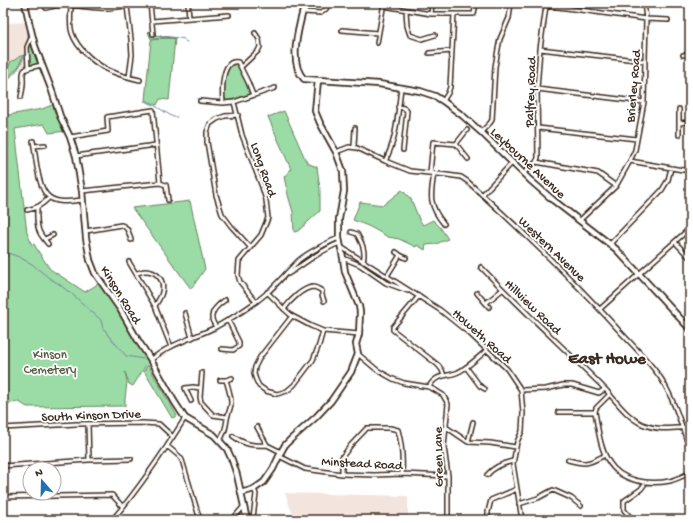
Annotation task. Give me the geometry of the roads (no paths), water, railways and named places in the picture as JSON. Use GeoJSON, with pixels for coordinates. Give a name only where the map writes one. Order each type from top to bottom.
{"type":"FeatureCollection","features":[{"type":"Feature","properties":{"kind":"street","name":"Kinson Road"},"geometry":{"type":"LineString","coordinates":[[26,3],[32,36],[60,116],[70,137],[76,156],[82,191],[90,260],[95,273],[117,305],[185,418],[214,435],[227,449],[232,460],[247,520]]}},
{"type":"Feature","properties":{"kind":"street"},"geometry":{"type":"LineString","coordinates":[[46,8],[63,4],[99,8],[116,8],[143,3]]}},
{"type":"Feature","properties":{"kind":"street"},"geometry":{"type":"LineString","coordinates":[[150,3],[153,34]]}},
{"type":"Feature","properties":{"kind":"street"},"geometry":{"type":"LineString","coordinates":[[188,3],[189,18]]}},
{"type":"Feature","properties":{"kind":"street"},"geometry":{"type":"LineString","coordinates":[[305,3],[303,12],[321,13],[326,9],[328,3]]}},
{"type":"Feature","properties":{"kind":"street"},"geometry":{"type":"LineString","coordinates":[[431,14],[432,3]]}},
{"type":"Feature","properties":{"kind":"street"},"geometry":{"type":"LineString","coordinates":[[377,43],[384,5],[431,14],[474,14],[476,3]]}},
{"type":"Feature","properties":{"kind":"street"},"geometry":{"type":"LineString","coordinates":[[481,132],[492,120],[495,67],[500,39],[509,18],[511,3]]}},
{"type":"Feature","properties":{"kind":"street"},"geometry":{"type":"LineString","coordinates":[[566,8],[567,3]]}},
{"type":"Feature","properties":{"kind":"street","name":"Brierley Road"},"geometry":{"type":"LineString","coordinates":[[579,221],[616,186],[635,150],[644,102],[646,19],[644,3]]}},
{"type":"Feature","properties":{"kind":"street"},"geometry":{"type":"LineString","coordinates":[[530,4],[646,19],[668,20]]}},
{"type":"Feature","properties":{"kind":"street"},"geometry":{"type":"LineString","coordinates":[[71,5],[71,29],[78,46],[98,64],[111,72],[140,80]]}},
{"type":"Feature","properties":{"kind":"street"},"geometry":{"type":"LineString","coordinates":[[127,6],[132,55],[130,78]]}},
{"type":"Feature","properties":{"kind":"street","name":"Palfrey Road"},"geometry":{"type":"LineString","coordinates":[[536,162],[538,158],[537,89],[540,49],[546,6]]}},
{"type":"Feature","properties":{"kind":"street"},"geometry":{"type":"LineString","coordinates":[[406,10],[407,26],[410,35],[422,39],[435,35]]}},
{"type":"Feature","properties":{"kind":"street","name":"Leybourne Avenue"},"geometry":{"type":"LineString","coordinates":[[303,12],[296,43],[296,55],[297,67],[304,79],[379,84],[425,92],[434,96],[463,116],[553,200],[621,253],[690,329]]}},
{"type":"Feature","properties":{"kind":"street"},"geometry":{"type":"LineString","coordinates":[[443,102],[449,90],[454,14]]}},
{"type":"Feature","properties":{"kind":"street"},"geometry":{"type":"LineString","coordinates":[[152,21],[229,15]]}},
{"type":"Feature","properties":{"kind":"street"},"geometry":{"type":"LineString","coordinates":[[342,30],[346,33],[378,33]]}},
{"type":"Feature","properties":{"kind":"street"},"geometry":{"type":"LineString","coordinates":[[241,67],[258,51],[260,47],[259,39],[255,33]]}},
{"type":"Feature","properties":{"kind":"street"},"geometry":{"type":"LineString","coordinates":[[28,68],[27,47],[32,36]]}},
{"type":"Feature","properties":{"kind":"street"},"geometry":{"type":"LineString","coordinates":[[377,38],[382,38]]}},
{"type":"Feature","properties":{"kind":"street"},"geometry":{"type":"LineString","coordinates":[[540,49],[646,61]]}},
{"type":"Feature","properties":{"kind":"street"},"geometry":{"type":"LineString","coordinates":[[429,53],[452,51]]}},
{"type":"Feature","properties":{"kind":"street"},"geometry":{"type":"LineString","coordinates":[[682,55],[690,54]]}},
{"type":"Feature","properties":{"kind":"street"},"geometry":{"type":"LineString","coordinates":[[223,103],[222,90],[226,69],[228,65],[235,61],[238,62],[241,67],[253,95]]}},
{"type":"Feature","properties":{"kind":"street"},"geometry":{"type":"LineString","coordinates":[[21,97],[23,83],[22,75],[24,71],[28,68],[42,65]]}},
{"type":"Feature","properties":{"kind":"street"},"geometry":{"type":"LineString","coordinates":[[241,493],[254,489],[267,479],[280,454],[290,440],[324,409],[351,372],[358,354],[356,344],[359,334],[360,312],[345,272],[344,258],[339,238],[339,219],[344,196],[342,166],[315,111],[318,80]]}},
{"type":"Feature","properties":{"kind":"street"},"geometry":{"type":"LineString","coordinates":[[200,101],[223,103],[234,102],[275,88]]}},
{"type":"Feature","properties":{"kind":"street"},"geometry":{"type":"LineString","coordinates":[[385,162],[392,147],[401,88]]}},
{"type":"Feature","properties":{"kind":"street"},"geometry":{"type":"LineString","coordinates":[[537,89],[644,102]]}},
{"type":"Feature","properties":{"kind":"street","name":"Long Road"},"geometry":{"type":"LineString","coordinates":[[234,102],[244,140],[266,200],[268,218],[261,235],[239,261],[238,275],[240,282],[256,302]]}},
{"type":"Feature","properties":{"kind":"street"},"geometry":{"type":"LineString","coordinates":[[398,107],[404,108],[407,112],[403,150]]}},
{"type":"Feature","properties":{"kind":"street"},"geometry":{"type":"LineString","coordinates":[[679,109],[679,135]]}},
{"type":"Feature","properties":{"kind":"street"},"geometry":{"type":"LineString","coordinates":[[70,137],[108,131],[107,117],[153,110],[160,183]]}},
{"type":"Feature","properties":{"kind":"street"},"geometry":{"type":"LineString","coordinates":[[238,115],[225,116],[210,124],[207,132],[207,142],[216,195],[222,214],[250,247]]}},
{"type":"Feature","properties":{"kind":"street"},"geometry":{"type":"LineString","coordinates":[[680,123],[690,122]]}},
{"type":"Feature","properties":{"kind":"street"},"geometry":{"type":"LineString","coordinates":[[336,152],[349,147],[354,147],[355,128]]}},
{"type":"Feature","properties":{"kind":"street"},"geometry":{"type":"LineString","coordinates":[[538,128],[637,139]]}},
{"type":"Feature","properties":{"kind":"street"},"geometry":{"type":"LineString","coordinates":[[456,144],[467,130]]}},
{"type":"Feature","properties":{"kind":"street"},"geometry":{"type":"LineString","coordinates":[[33,141],[40,183],[44,192],[49,198],[56,200],[82,200]]}},
{"type":"Feature","properties":{"kind":"street"},"geometry":{"type":"LineString","coordinates":[[444,224],[434,209],[431,198],[433,142],[456,144],[468,160]]}},
{"type":"Feature","properties":{"kind":"street"},"geometry":{"type":"LineString","coordinates":[[34,146],[45,145]]}},
{"type":"Feature","properties":{"kind":"street"},"geometry":{"type":"LineString","coordinates":[[76,156],[156,145]]}},
{"type":"Feature","properties":{"kind":"street","name":"Western Avenue"},"geometry":{"type":"LineString","coordinates":[[354,147],[385,162],[410,171],[461,177],[467,181],[547,256],[600,309],[655,370],[674,403],[690,450]]}},
{"type":"Feature","properties":{"kind":"street"},"geometry":{"type":"LineString","coordinates":[[630,161],[690,170]]}},
{"type":"Feature","properties":{"kind":"street"},"geometry":{"type":"LineString","coordinates":[[482,195],[512,162]]}},
{"type":"Feature","properties":{"kind":"street"},"geometry":{"type":"LineString","coordinates":[[524,174],[536,162],[598,173],[616,186]]}},
{"type":"Feature","properties":{"kind":"street"},"geometry":{"type":"LineString","coordinates":[[610,244],[662,190],[668,180],[671,168]]}},
{"type":"Feature","properties":{"kind":"street"},"geometry":{"type":"LineString","coordinates":[[82,191],[160,183],[166,185],[168,200]]}},
{"type":"Feature","properties":{"kind":"street"},"geometry":{"type":"LineString","coordinates":[[27,210],[37,208],[49,198]]}},
{"type":"Feature","properties":{"kind":"street"},"geometry":{"type":"LineString","coordinates":[[37,208],[38,228],[48,244]]}},
{"type":"Feature","properties":{"kind":"street"},"geometry":{"type":"LineString","coordinates":[[86,231],[120,225],[125,226],[128,229],[131,240]]}},
{"type":"Feature","properties":{"kind":"street"},"geometry":{"type":"LineString","coordinates":[[600,309],[690,228]]}},
{"type":"Feature","properties":{"kind":"street"},"geometry":{"type":"LineString","coordinates":[[351,232],[357,234],[363,245],[365,256],[363,262]]}},
{"type":"Feature","properties":{"kind":"street"},"geometry":{"type":"LineString","coordinates":[[45,239],[53,235]]}},
{"type":"Feature","properties":{"kind":"street"},"geometry":{"type":"LineString","coordinates":[[151,360],[159,353],[216,327],[256,302],[300,260],[339,238]]}},
{"type":"Feature","properties":{"kind":"street"},"geometry":{"type":"LineString","coordinates":[[675,242],[690,258]]}},
{"type":"Feature","properties":{"kind":"street"},"geometry":{"type":"LineString","coordinates":[[283,277],[331,247],[341,245]]}},
{"type":"Feature","properties":{"kind":"street","name":"Howeth Road"},"geometry":{"type":"LineString","coordinates":[[341,245],[363,262],[415,294]]}},
{"type":"Feature","properties":{"kind":"street"},"geometry":{"type":"LineString","coordinates":[[396,252],[406,258]]}},
{"type":"Feature","properties":{"kind":"street"},"geometry":{"type":"LineString","coordinates":[[387,276],[400,255]]}},
{"type":"Feature","properties":{"kind":"street","name":"Howeth Road"},"geometry":{"type":"LineString","coordinates":[[344,258],[360,265],[386,283],[419,296],[440,310],[470,334],[507,369],[521,390],[523,413],[522,431],[517,442],[513,461],[522,520]]}},
{"type":"Feature","properties":{"kind":"street"},"geometry":{"type":"LineString","coordinates":[[129,262],[155,306],[171,347]]}},
{"type":"Feature","properties":{"kind":"street","name":"Hillview Road"},"geometry":{"type":"LineString","coordinates":[[481,268],[605,389],[629,415],[642,424],[659,429],[690,427]]}},
{"type":"Feature","properties":{"kind":"street"},"geometry":{"type":"LineString","coordinates":[[136,274],[145,271],[154,273],[160,277],[163,286],[162,293],[155,306]]}},
{"type":"Feature","properties":{"kind":"street"},"geometry":{"type":"LineString","coordinates":[[284,309],[290,301],[308,288],[314,287],[322,290],[324,300]]}},
{"type":"Feature","properties":{"kind":"street"},"geometry":{"type":"LineString","coordinates":[[486,303],[502,290]]}},
{"type":"Feature","properties":{"kind":"street"},"geometry":{"type":"LineString","coordinates":[[267,292],[292,316],[311,326],[322,331],[359,334]]}},
{"type":"Feature","properties":{"kind":"street"},"geometry":{"type":"LineString","coordinates":[[477,293],[489,307]]}},
{"type":"Feature","properties":{"kind":"street"},"geometry":{"type":"LineString","coordinates":[[419,296],[393,327],[393,330],[438,365],[444,376]]}},
{"type":"Feature","properties":{"kind":"street"},"geometry":{"type":"LineString","coordinates":[[216,327],[211,318],[213,311],[225,300]]}},
{"type":"Feature","properties":{"kind":"street"},"geometry":{"type":"LineString","coordinates":[[185,313],[192,338]]}},
{"type":"Feature","properties":{"kind":"street"},"geometry":{"type":"LineString","coordinates":[[292,316],[260,357],[255,368],[254,374],[256,380],[259,386],[266,392],[277,394],[287,392],[294,385],[313,360],[322,331]]}},
{"type":"Feature","properties":{"kind":"street"},"geometry":{"type":"LineString","coordinates":[[222,349],[233,350],[239,346],[239,342],[228,320]]}},
{"type":"Feature","properties":{"kind":"street"},"geometry":{"type":"LineString","coordinates":[[429,387],[433,381],[444,376],[455,374],[466,367],[487,350]]}},
{"type":"Feature","properties":{"kind":"street","name":"Green Lane"},"geometry":{"type":"LineString","coordinates":[[358,354],[377,370],[393,379],[436,390],[443,395],[448,404],[444,447],[448,476],[448,520]]}},
{"type":"Feature","properties":{"kind":"street"},"geometry":{"type":"LineString","coordinates":[[466,367],[480,386],[486,389]]}},
{"type":"Feature","properties":{"kind":"street"},"geometry":{"type":"LineString","coordinates":[[202,373],[200,388],[201,402],[213,415],[227,417]]}},
{"type":"Feature","properties":{"kind":"street"},"geometry":{"type":"LineString","coordinates":[[220,380],[232,378]]}},
{"type":"Feature","properties":{"kind":"street"},"geometry":{"type":"LineString","coordinates":[[220,440],[224,434],[231,402],[230,392],[226,380]]}},
{"type":"Feature","properties":{"kind":"street"},"geometry":{"type":"LineString","coordinates":[[521,390],[546,389],[568,385],[579,386],[599,393],[605,389]]}},
{"type":"Feature","properties":{"kind":"street"},"geometry":{"type":"LineString","coordinates":[[191,401],[185,388],[193,386],[200,388]]}},
{"type":"Feature","properties":{"kind":"street"},"geometry":{"type":"LineString","coordinates":[[610,394],[594,412],[605,455],[616,471],[634,480],[652,482],[676,479],[690,473]]}},
{"type":"Feature","properties":{"kind":"street"},"geometry":{"type":"LineString","coordinates":[[558,412],[594,412]]}},
{"type":"Feature","properties":{"kind":"street"},"geometry":{"type":"LineString","coordinates":[[112,520],[167,446],[185,418]]}},
{"type":"Feature","properties":{"kind":"street"},"geometry":{"type":"LineString","coordinates":[[468,442],[473,422]]}},
{"type":"Feature","properties":{"kind":"street","name":"South Kinson Drive"},"geometry":{"type":"LineString","coordinates":[[3,428],[76,424],[159,424],[173,437]]}},
{"type":"Feature","properties":{"kind":"street"},"geometry":{"type":"LineString","coordinates":[[88,424],[88,460]]}},
{"type":"Feature","properties":{"kind":"street"},"geometry":{"type":"LineString","coordinates":[[446,427],[468,442],[490,443],[516,447]]}},
{"type":"Feature","properties":{"kind":"street"},"geometry":{"type":"LineString","coordinates":[[257,428],[267,445]]}},
{"type":"Feature","properties":{"kind":"street"},"geometry":{"type":"LineString","coordinates":[[342,474],[342,457],[366,428],[390,428],[398,430],[402,444],[402,474]]}},
{"type":"Feature","properties":{"kind":"street"},"geometry":{"type":"LineString","coordinates":[[234,436],[249,445],[267,445]]}},
{"type":"Feature","properties":{"kind":"street","name":"Minstead Road"},"geometry":{"type":"LineString","coordinates":[[267,445],[305,469],[342,474],[448,476]]}},
{"type":"Feature","properties":{"kind":"street"},"geometry":{"type":"LineString","coordinates":[[167,446],[180,456],[182,460],[200,520]]}},
{"type":"Feature","properties":{"kind":"street"},"geometry":{"type":"LineString","coordinates":[[568,460],[586,463],[592,462],[605,455]]}},
{"type":"Feature","properties":{"kind":"street"},"geometry":{"type":"LineString","coordinates":[[3,466],[88,460],[131,459]]}},
{"type":"Feature","properties":{"kind":"street"},"geometry":{"type":"LineString","coordinates":[[486,475],[495,468],[513,461]]}},
{"type":"Feature","properties":{"kind":"street"},"geometry":{"type":"LineString","coordinates":[[633,520],[624,510],[624,501],[641,489],[644,485]]}},
{"type":"Feature","properties":{"kind":"street"},"geometry":{"type":"LineString","coordinates":[[253,518],[256,494],[254,489]]}},
{"type":"Feature","properties":{"kind":"street"},"geometry":{"type":"LineString","coordinates":[[488,520],[491,500],[517,489]]}},
{"type":"Feature","properties":{"kind":"street"},"geometry":{"type":"LineString","coordinates":[[519,504],[538,498],[552,490],[571,498],[581,506]]}},
{"type":"Feature","properties":{"kind":"street"},"geometry":{"type":"LineString","coordinates":[[3,497],[112,496],[123,507]]}},
{"type":"Feature","properties":{"kind":"street"},"geometry":{"type":"LineString","coordinates":[[232,520],[244,506]]}},
{"type":"Feature","properties":{"kind":"street"},"geometry":{"type":"LineString","coordinates":[[567,520],[575,520]]}},
{"type":"Feature","properties":{"kind":"waterway"},"geometry":{"type":"LineString","coordinates":[[27,45],[28,26]]}},
{"type":"Feature","properties":{"kind":"waterway"},"geometry":{"type":"LineString","coordinates":[[154,35],[184,39]]}},
{"type":"Feature","properties":{"kind":"waterway"},"geometry":{"type":"LineString","coordinates":[[3,88],[20,65],[26,48]]}},
{"type":"Feature","properties":{"kind":"waterway"},"geometry":{"type":"LineString","coordinates":[[144,101],[154,105],[173,117],[177,117]]}},
{"type":"Feature","properties":{"kind":"waterway"},"geometry":{"type":"LineString","coordinates":[[3,251],[32,264],[70,293]]}},
{"type":"Feature","properties":{"kind":"waterway"},"geometry":{"type":"LineString","coordinates":[[3,263],[9,253]]}},
{"type":"Feature","properties":{"kind":"waterway"},"geometry":{"type":"LineString","coordinates":[[72,294],[101,320],[103,329],[126,356],[144,359]]}},
{"type":"Feature","properties":{"kind":"district","name":"East Howe"},"geometry":{"type":"Point","coordinates":[607,357]}},
{"type":"Feature","properties":{"kind":"park label","name":"Kinson Cemetery"},"geometry":{"type":"Point","coordinates":[50,360]}}]}
